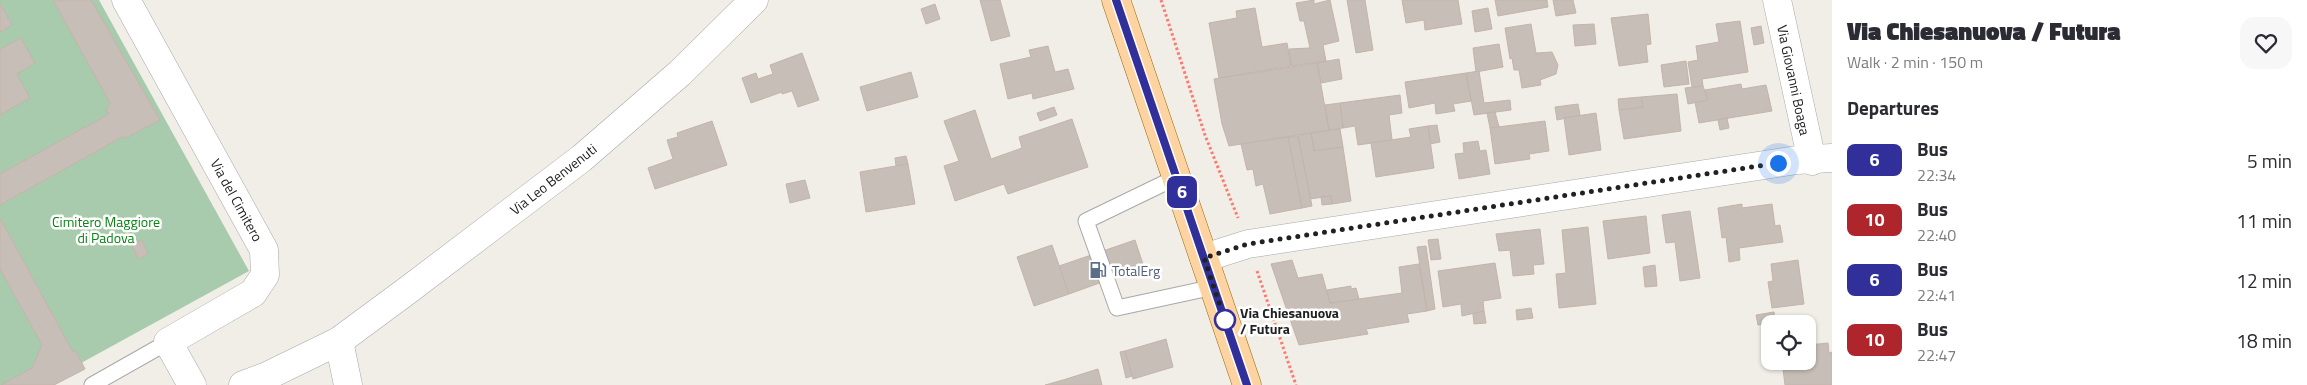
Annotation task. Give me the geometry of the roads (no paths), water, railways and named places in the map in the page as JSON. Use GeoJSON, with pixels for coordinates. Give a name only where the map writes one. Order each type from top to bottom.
{"type":"FeatureCollection","features":[{"type":"Feature","properties":{"kind":"main road"},"geometry":{"type":"LineString","coordinates":[[1116,0],[1247,385]]}},
{"type":"Feature","properties":{"kind":"street","name":"Via del Cimitero"},"geometry":{"type":"LineString","coordinates":[[126,0],[264,250],[266,274],[253,293],[168,342]]}},
{"type":"Feature","properties":{"kind":"street","name":"Via Leo Benvenuti"},"geometry":{"type":"LineString","coordinates":[[242,385],[267,376],[339,341],[582,158],[680,73],[754,0]]}},
{"type":"Feature","properties":{"kind":"street","name":"Via Giovanni Boaga"},"geometry":{"type":"LineString","coordinates":[[1777,0],[1813,160]]}},
{"type":"Feature","properties":{"kind":"street"},"geometry":{"type":"LineString","coordinates":[[1204,258],[1248,244],[1813,160]]}},
{"type":"Feature","properties":{"kind":"street"},"geometry":{"type":"LineString","coordinates":[[339,341],[348,385]]}},
{"type":"Feature","properties":{"kind":"street"},"geometry":{"type":"LineString","coordinates":[[168,342],[192,385]]}},
{"type":"Feature","properties":{"kind":"lane"},"geometry":{"type":"LineString","coordinates":[[1177,177],[1086,221],[1117,308],[1214,287]]}},
{"type":"Feature","properties":{"kind":"lane","name":"Via del Cimitero"},"geometry":{"type":"LineString","coordinates":[[92,385],[168,342]]}},
{"type":"Feature","properties":{"kind":"place","name":"TotalErg"},"geometry":{"type":"Point","coordinates":[1098,270]}},
{"type":"Feature","properties":{"kind":"place","name":"Via Chiesanuova / Futura"},"geometry":{"type":"Point","coordinates":[1225,320]}},
{"type":"Feature","properties":{"kind":"park label","name":"Cimitero Maggiore di Padova"},"geometry":{"type":"Point","coordinates":[106,230]}}]}
